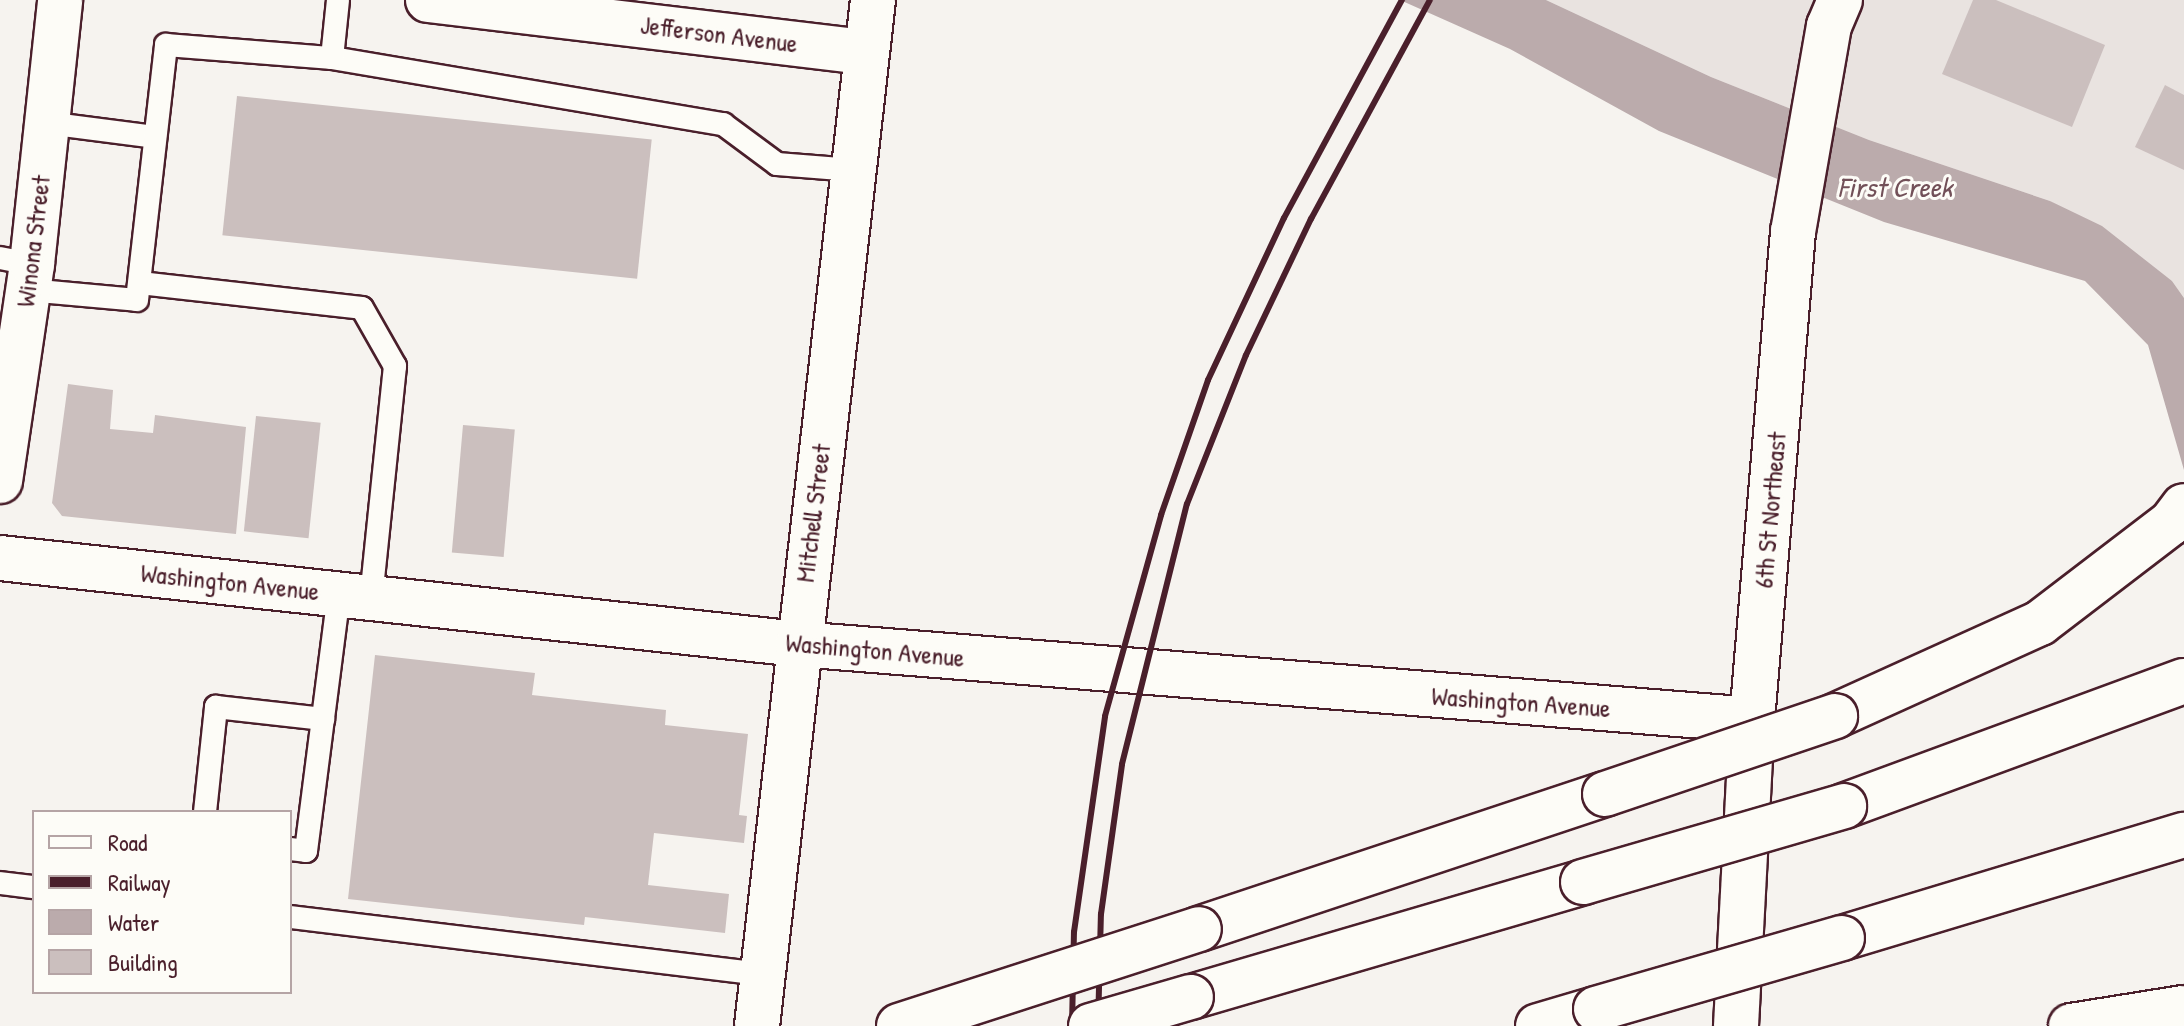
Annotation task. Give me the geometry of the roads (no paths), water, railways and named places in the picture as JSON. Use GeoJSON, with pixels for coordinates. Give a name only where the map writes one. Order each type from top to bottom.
{"type":"FeatureCollection","features":[{"type":"Feature","properties":{"kind":"main road","name":"Winona Street"},"geometry":{"type":"LineString","coordinates":[[0,481],[20,271],[47,123],[60,0]]}},
{"type":"Feature","properties":{"kind":"main road","name":"Jefferson Avenue"},"geometry":{"type":"LineString","coordinates":[[428,0],[867,52]]}},
{"type":"Feature","properties":{"kind":"main road","name":"Mitchell Street"},"geometry":{"type":"LineString","coordinates":[[757,1026],[873,0]]}},
{"type":"Feature","properties":{"kind":"main road","name":"6th St Northeast"},"geometry":{"type":"LineString","coordinates":[[1736,1026],[1752,720],[1793,232],[1829,26],[1840,0]]}},
{"type":"Feature","properties":{"kind":"main road"},"geometry":{"type":"LineString","coordinates":[[899,1026],[1835,716],[2040,623],[2171,523],[2184,506]]}},
{"type":"Feature","properties":{"kind":"main road","name":"Washington Avenue"},"geometry":{"type":"LineString","coordinates":[[0,558],[798,644],[1752,720]]}},
{"type":"Feature","properties":{"kind":"main road"},"geometry":{"type":"LineString","coordinates":[[2048,733],[2184,656]]}},
{"type":"Feature","properties":{"kind":"main road"},"geometry":{"type":"LineString","coordinates":[[1091,1026],[1844,806],[2184,681]]}},
{"type":"Feature","properties":{"kind":"main road"},"geometry":{"type":"LineString","coordinates":[[1538,1026],[2184,835]]}},
{"type":"Feature","properties":{"kind":"main road"},"geometry":{"type":"LineString","coordinates":[[2076,1025],[2184,991]]}},
{"type":"Feature","properties":{"kind":"main road"},"geometry":{"type":"LineString","coordinates":[[2076,1025],[2184,1008]]}},
{"type":"Feature","properties":{"kind":"lane"},"geometry":{"type":"LineString","coordinates":[[332,58],[338,0]]}},
{"type":"Feature","properties":{"kind":"lane"},"geometry":{"type":"LineString","coordinates":[[20,271],[137,300],[166,45],[332,58],[723,124],[777,164],[853,170]]}},
{"type":"Feature","properties":{"kind":"lane"},"geometry":{"type":"LineString","coordinates":[[47,123],[155,137]]}},
{"type":"Feature","properties":{"kind":"lane"},"geometry":{"type":"LineString","coordinates":[[140,283],[362,308],[395,366],[355,596],[323,719],[306,851],[292,849]]}},
{"type":"Feature","properties":{"kind":"lane"},"geometry":{"type":"LineString","coordinates":[[205,810],[216,707],[323,719]]}},
{"type":"Feature","properties":{"kind":"lane"},"geometry":{"type":"LineString","coordinates":[[0,883],[32,887]]}},
{"type":"Feature","properties":{"kind":"lane"},"geometry":{"type":"LineString","coordinates":[[292,917],[763,974]]}},
{"type":"Feature","properties":{"kind":"water","name":"First Creek"},"geometry":{"type":"Polygon","coordinates":[[[1400,0],[1546,0],[1711,77],[1869,140],[2050,201],[2102,226],[2172,281],[2184,298],[2184,470],[2148,345],[2085,281],[1884,222],[1659,131],[1510,49],[1400,0]]]}},
{"type":"Feature","properties":{"kind":"railway"},"geometry":{"type":"LineString","coordinates":[[1072,1026],[1074,932],[1105,716],[1161,515],[1208,380],[1284,218],[1402,0]]}},
{"type":"Feature","properties":{"kind":"railway"},"geometry":{"type":"LineString","coordinates":[[1098,1026],[1101,914],[1122,764],[1187,504],[1246,355],[1311,219],[1430,0]]}}]}
